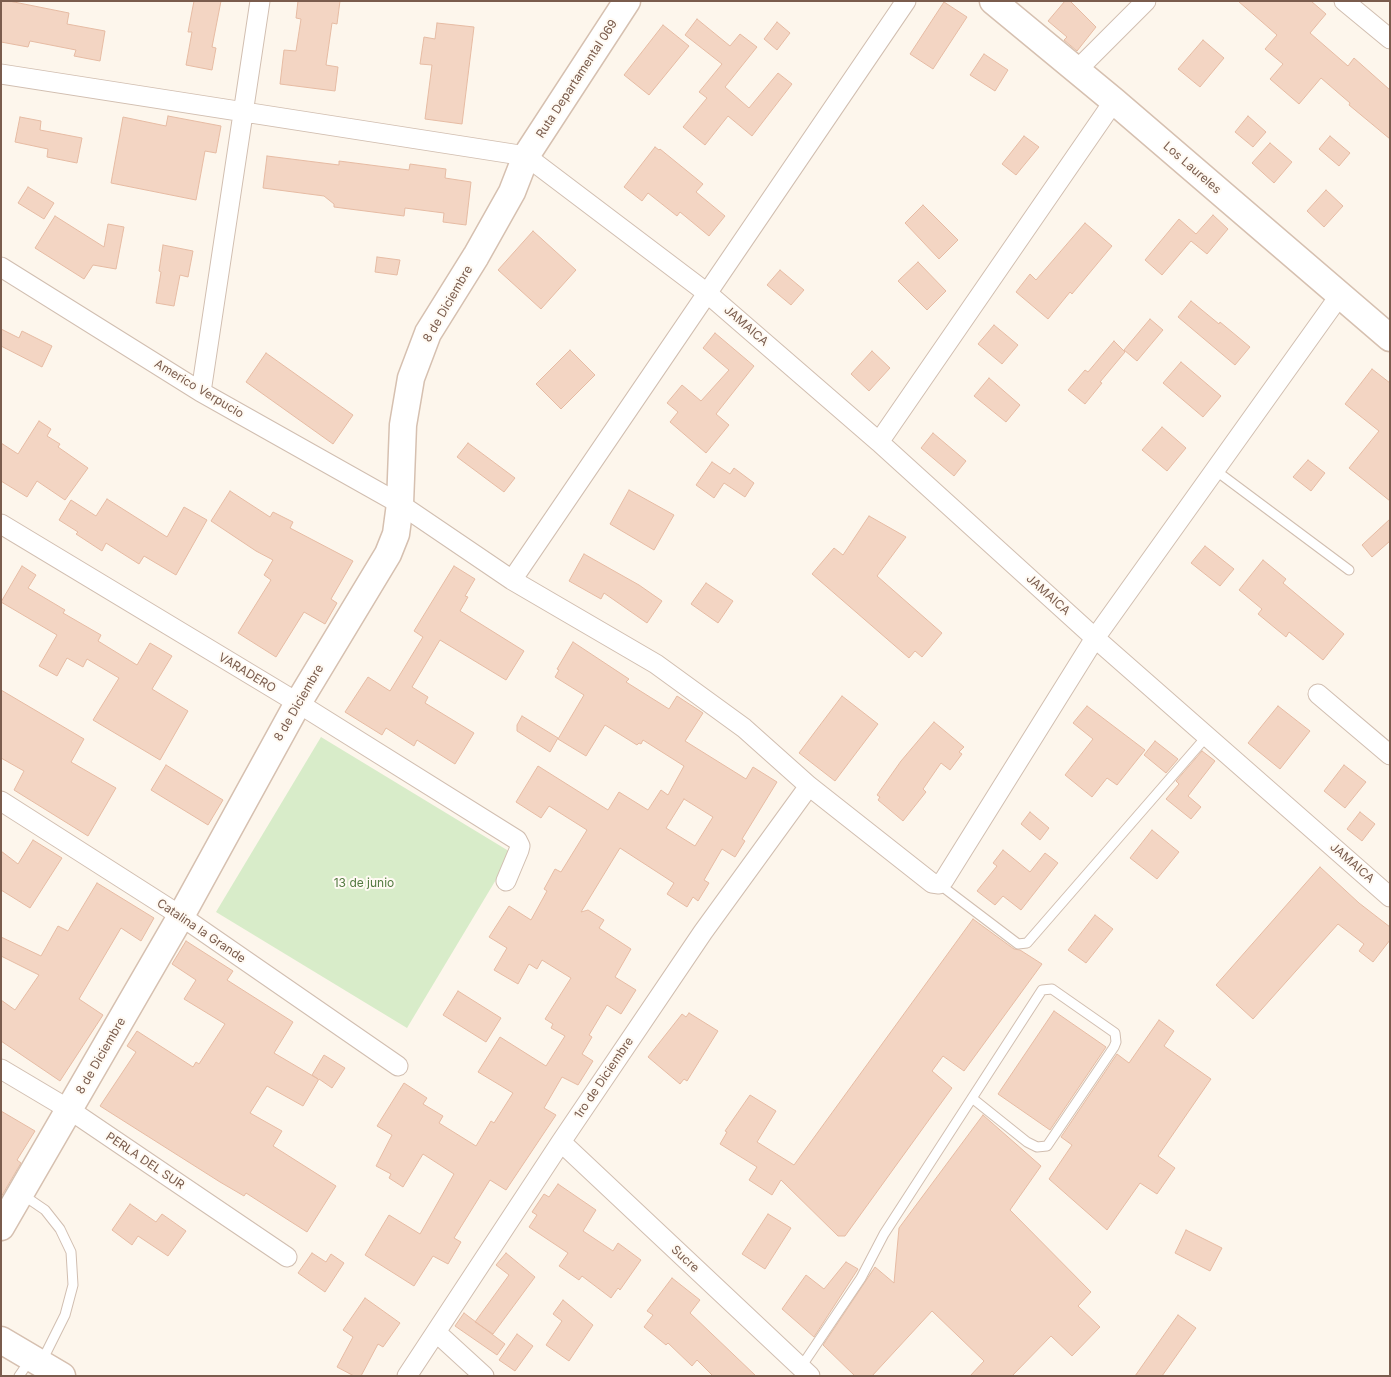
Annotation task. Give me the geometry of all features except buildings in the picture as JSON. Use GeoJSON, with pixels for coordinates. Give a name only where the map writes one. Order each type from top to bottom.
{"type":"FeatureCollection","features":[{"type":"Feature","properties":{"kind":"main road","name":"Ruta Departamental 069"},"geometry":{"type":"LineString","coordinates":[[526,156],[627,1]]}},
{"type":"Feature","properties":{"kind":"main road","name":"Los Laureles"},"geometry":{"type":"LineString","coordinates":[[993,1],[1114,101],[1340,295],[1388,333]]}},
{"type":"Feature","properties":{"kind":"main road","name":"8 de Diciembre"},"geometry":{"type":"LineString","coordinates":[[1,1227],[181,916],[298,703],[388,554],[396,534],[400,504],[403,425],[411,378],[428,333],[476,256],[512,192],[526,156]]}},
{"type":"Feature","properties":{"kind":"main road"},"geometry":{"type":"LineString","coordinates":[[1,1340],[38,1368]]}},
{"type":"Feature","properties":{"kind":"street"},"geometry":{"type":"LineString","coordinates":[[201,392],[260,1]]}},
{"type":"Feature","properties":{"kind":"street"},"geometry":{"type":"LineString","coordinates":[[512,580],[906,1]]}},
{"type":"Feature","properties":{"kind":"street"},"geometry":{"type":"LineString","coordinates":[[1077,70],[1146,1]]}},
{"type":"Feature","properties":{"kind":"street"},"geometry":{"type":"LineString","coordinates":[[1344,1],[1390,39]]}},
{"type":"Feature","properties":{"kind":"street"},"geometry":{"type":"LineString","coordinates":[[1,74],[526,156]]}},
{"type":"Feature","properties":{"kind":"street"},"geometry":{"type":"LineString","coordinates":[[879,442],[1114,101]]}},
{"type":"Feature","properties":{"kind":"street","name":"JAMAICA"},"geometry":{"type":"LineString","coordinates":[[526,156],[707,293],[879,442],[1095,638],[1390,896]]}},
{"type":"Feature","properties":{"kind":"street","name":"Americo Verpucio"},"geometry":{"type":"LineString","coordinates":[[1,268],[201,392],[400,504],[512,580],[656,664],[744,728],[809,786],[932,883],[939,884]]}},
{"type":"Feature","properties":{"kind":"street"},"geometry":{"type":"LineString","coordinates":[[939,884],[944,880],[1095,638],[1340,295]]}},
{"type":"Feature","properties":{"kind":"street","name":"VARADERO"},"geometry":{"type":"LineString","coordinates":[[1,524],[298,703],[517,840],[520,850],[506,881]]}},
{"type":"Feature","properties":{"kind":"street"},"geometry":{"type":"LineString","coordinates":[[1318,694],[1390,755]]}},
{"type":"Feature","properties":{"kind":"street","name":"1ro de Diciembre"},"geometry":{"type":"LineString","coordinates":[[407,1376],[561,1142],[703,932],[809,786]]}},
{"type":"Feature","properties":{"kind":"street","name":"Catalina la Grande"},"geometry":{"type":"LineString","coordinates":[[1,801],[181,916],[398,1066]]}},
{"type":"Feature","properties":{"kind":"street","name":"PERLA DEL SUR"},"geometry":{"type":"LineString","coordinates":[[1,1069],[70,1110],[287,1257]]}},
{"type":"Feature","properties":{"kind":"street","name":"Sucre"},"geometry":{"type":"LineString","coordinates":[[561,1142],[805,1371]]}},
{"type":"Feature","properties":{"kind":"street"},"geometry":{"type":"LineString","coordinates":[[437,1332],[484,1376]]}},
{"type":"Feature","properties":{"kind":"lane"},"geometry":{"type":"LineString","coordinates":[[1215,470],[1349,570]]}},
{"type":"Feature","properties":{"kind":"lane"},"geometry":{"type":"LineString","coordinates":[[939,884],[1018,944],[1027,943],[1207,736]]}},
{"type":"Feature","properties":{"kind":"lane"},"geometry":{"type":"LineString","coordinates":[[805,1371],[861,1278],[884,1234],[972,1098],[1042,990],[1052,989],[1115,1032],[1116,1042],[1114,1047],[1047,1146],[1037,1147],[1027,1142],[972,1098]]}},
{"type":"Feature","properties":{"kind":"lane"},"geometry":{"type":"LineString","coordinates":[[21,1193],[45,1210],[60,1229],[71,1252],[73,1285],[64,1315],[38,1368]]}},
{"type":"Feature","properties":{"kind":"green space","name":"13 de junio"},"geometry":{"type":"Polygon","coordinates":[[[321,737],[512,853],[407,1028],[216,912],[321,737]]]}}]}
